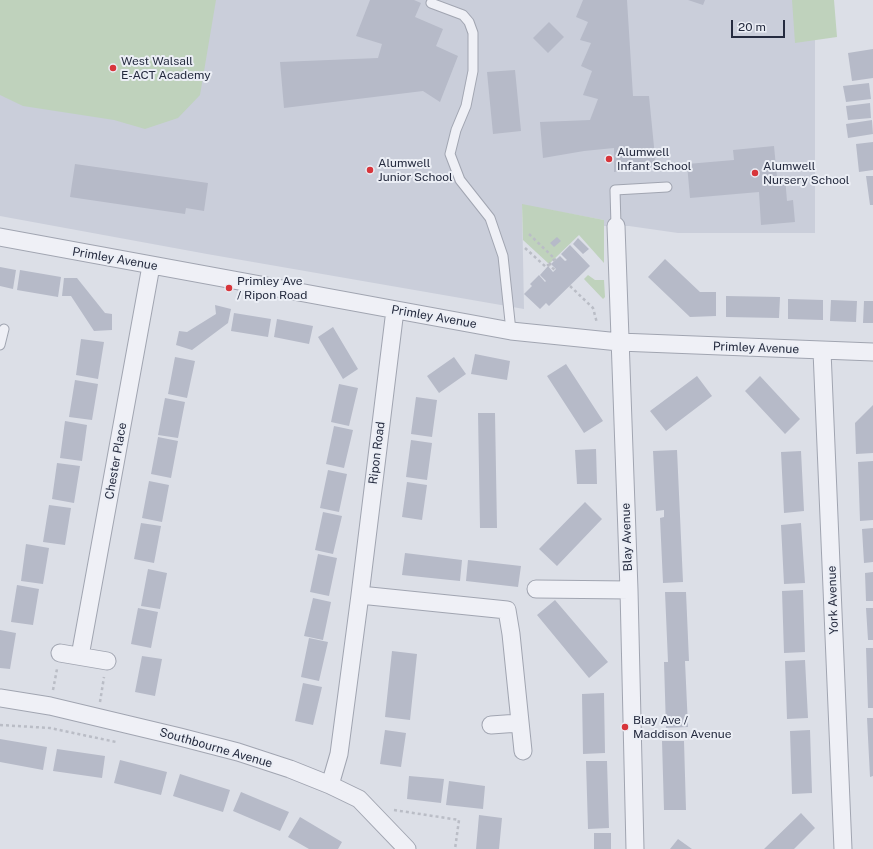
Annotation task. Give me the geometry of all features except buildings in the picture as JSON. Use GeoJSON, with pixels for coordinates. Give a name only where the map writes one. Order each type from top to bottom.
{"type":"FeatureCollection","features":[{"type":"Feature","properties":{"kind":"street","name":"Blay Avenue"},"geometry":{"type":"LineString","coordinates":[[616,226],[629,590],[635,849]]}},
{"type":"Feature","properties":{"kind":"street","name":"Primley Avenue"},"geometry":{"type":"LineString","coordinates":[[0,237],[151,266],[511,331],[619,342],[873,352]]}},
{"type":"Feature","properties":{"kind":"street","name":"Chester Place"},"geometry":{"type":"LineString","coordinates":[[80,656],[151,266]]}},
{"type":"Feature","properties":{"kind":"street","name":"Ripon Road"},"geometry":{"type":"LineString","coordinates":[[330,785],[339,754],[395,310]]}},
{"type":"Feature","properties":{"kind":"street","name":"York Avenue"},"geometry":{"type":"LineString","coordinates":[[822,351],[843,849]]}},
{"type":"Feature","properties":{"kind":"street"},"geometry":{"type":"LineString","coordinates":[[536,589],[629,590]]}},
{"type":"Feature","properties":{"kind":"street"},"geometry":{"type":"LineString","coordinates":[[360,595],[507,610],[511,634],[522,751]]}},
{"type":"Feature","properties":{"kind":"street"},"geometry":{"type":"LineString","coordinates":[[60,653],[107,661]]}},
{"type":"Feature","properties":{"kind":"street","name":"Southbourne Avenue"},"geometry":{"type":"LineString","coordinates":[[0,698],[50,706],[97,717],[238,752],[290,769],[330,785],[358,799],[407,849]]}},
{"type":"Feature","properties":{"kind":"street"},"geometry":{"type":"LineString","coordinates":[[491,725],[519,723]]}},
{"type":"Feature","properties":{"kind":"lane"},"geometry":{"type":"LineString","coordinates":[[432,3],[463,15],[469,22],[472,33],[472,71],[466,106],[456,130],[450,154],[460,180],[490,218],[503,256],[511,331]]}},
{"type":"Feature","properties":{"kind":"lane"},"geometry":{"type":"LineString","coordinates":[[616,226],[615,190],[667,187]]}},
{"type":"Feature","properties":{"kind":"lane"},"geometry":{"type":"LineString","coordinates":[[0,345],[4,329]]}},
{"type":"Feature","properties":{"kind":"path"},"geometry":{"type":"LineString","coordinates":[[529,234],[555,259],[550,263],[550,266]]}},
{"type":"Feature","properties":{"kind":"path"},"geometry":{"type":"LineString","coordinates":[[525,248],[546,267],[548,265],[555,270]]}},
{"type":"Feature","properties":{"kind":"path"},"geometry":{"type":"LineString","coordinates":[[570,286],[593,308]]}},
{"type":"Feature","properties":{"kind":"path"},"geometry":{"type":"LineString","coordinates":[[50,706],[60,653]]}},
{"type":"Feature","properties":{"kind":"path"},"geometry":{"type":"LineString","coordinates":[[97,717],[107,661]]}},
{"type":"Feature","properties":{"kind":"path"},"geometry":{"type":"LineString","coordinates":[[0,725],[50,728],[118,742]]}},
{"type":"Feature","properties":{"kind":"path"},"geometry":{"type":"LineString","coordinates":[[371,812],[375,807],[459,820],[455,849]]}},
{"type":"Feature","properties":{"kind":"shaded area"},"geometry":{"type":"Polygon","coordinates":[[[0,0],[813,0],[815,40],[815,233],[678,233],[629,226],[604,226],[604,220],[522,205],[524,309],[207,254],[0,216],[0,0]]]}},
{"type":"Feature","properties":{"kind":"green space"},"geometry":{"type":"Polygon","coordinates":[[[0,0],[216,0],[200,95],[178,118],[145,129],[114,120],[23,106],[0,95],[0,0]]]}},
{"type":"Feature","properties":{"kind":"green space"},"geometry":{"type":"Polygon","coordinates":[[[792,0],[834,0],[837,37],[795,43],[792,0]]]}},
{"type":"Feature","properties":{"kind":"green space"},"geometry":{"type":"Polygon","coordinates":[[[522,204],[604,220],[604,263],[579,235],[549,264],[523,240],[522,204]]]}},
{"type":"Feature","properties":{"kind":"green space"},"geometry":{"type":"Polygon","coordinates":[[[588,275],[595,280],[604,280],[605,297],[603,299],[584,279],[588,275]]]}},
{"type":"Feature","properties":{"kind":"place","name":"West Walsall E-ACT Academy"},"geometry":{"type":"Point","coordinates":[113,68]}},
{"type":"Feature","properties":{"kind":"place","name":"Alumwell Infant School"},"geometry":{"type":"Point","coordinates":[609,159]}},
{"type":"Feature","properties":{"kind":"place","name":"Alumwell Junior School"},"geometry":{"type":"Point","coordinates":[370,170]}},
{"type":"Feature","properties":{"kind":"place","name":"Alumwell Nursery School"},"geometry":{"type":"Point","coordinates":[755,173]}},
{"type":"Feature","properties":{"kind":"place","name":"Primley Ave / Ripon Road"},"geometry":{"type":"Point","coordinates":[229,288]}},
{"type":"Feature","properties":{"kind":"place","name":"Blay Ave / Maddison Avenue"},"geometry":{"type":"Point","coordinates":[625,727]}}]}
